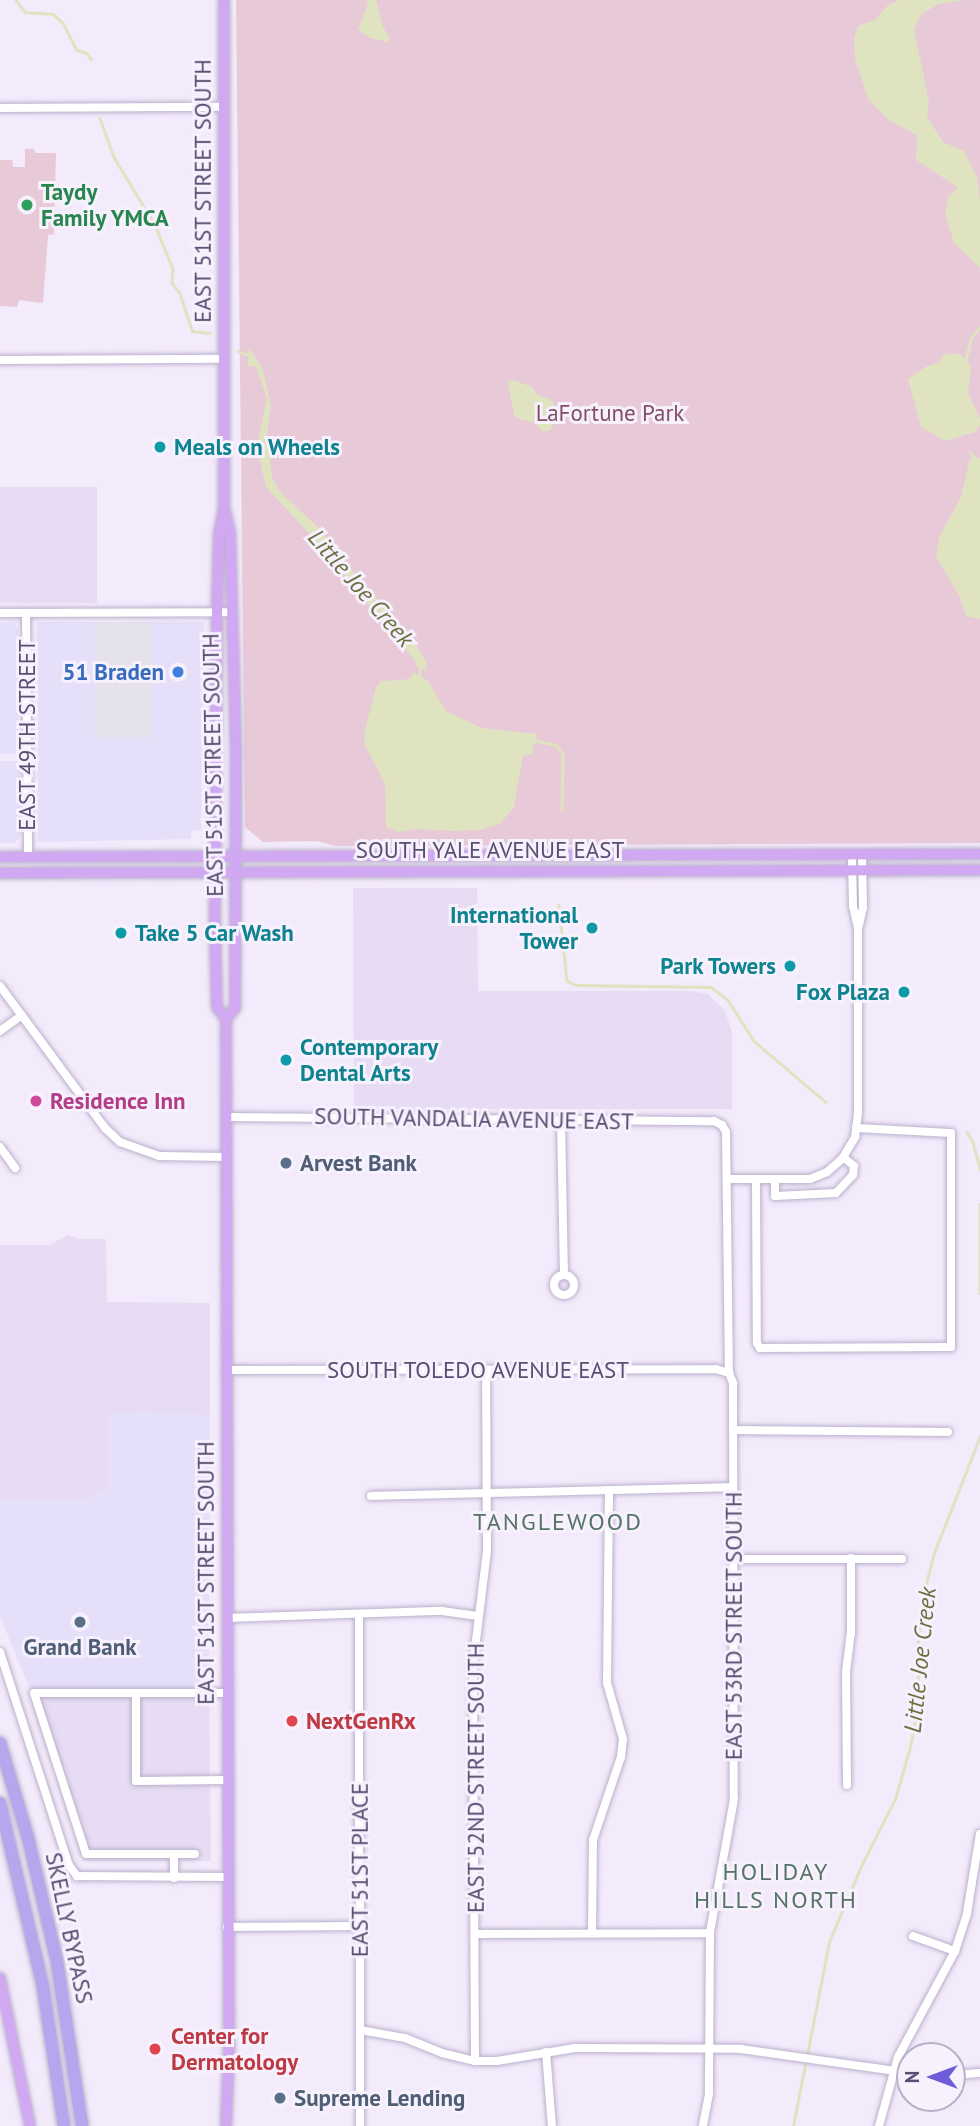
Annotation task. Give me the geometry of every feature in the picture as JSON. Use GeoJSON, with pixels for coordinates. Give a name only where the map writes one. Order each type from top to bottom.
{"type":"FeatureCollection","features":[{"type":"Feature","properties":{"kind":"highway","name":"SKELLY BYPASS"},"geometry":{"type":"LineString","coordinates":[[0,1743],[28,1838],[57,1962],[82,2126]]}},
{"type":"Feature","properties":{"kind":"highway","name":"SKELLY BYPASS"},"geometry":{"type":"LineString","coordinates":[[0,1803],[43,1987],[64,2126]]}},
{"type":"Feature","properties":{"kind":"main road","name":"EAST 51ST STREET SOUTH"},"geometry":{"type":"LineString","coordinates":[[224,0],[224,507],[219,534],[217,612],[215,873],[216,1007],[226,1019]]}},
{"type":"Feature","properties":{"kind":"main road","name":"EAST 51ST STREET SOUTH"},"geometry":{"type":"LineString","coordinates":[[224,507],[230,533],[235,856],[235,1008],[226,1019],[226,2126]]}},
{"type":"Feature","properties":{"kind":"main road","name":"SOUTH YALE AVENUE EAST"},"geometry":{"type":"LineString","coordinates":[[0,858],[980,854]]}},
{"type":"Feature","properties":{"kind":"main road"},"geometry":{"type":"LineString","coordinates":[[28,857],[28,873]]}},
{"type":"Feature","properties":{"kind":"main road","name":"SOUTH YALE AVENUE EAST"},"geometry":{"type":"LineString","coordinates":[[0,873],[980,870]]}},
{"type":"Feature","properties":{"kind":"main road"},"geometry":{"type":"LineString","coordinates":[[0,1978],[30,2126]]}},
{"type":"Feature","properties":{"kind":"street"},"geometry":{"type":"LineString","coordinates":[[0,108],[223,107]]}},
{"type":"Feature","properties":{"kind":"street"},"geometry":{"type":"LineString","coordinates":[[0,360],[224,359]]}},
{"type":"Feature","properties":{"kind":"street","name":"EAST 49TH STREET"},"geometry":{"type":"LineString","coordinates":[[26,612],[28,857]]}},
{"type":"Feature","properties":{"kind":"street"},"geometry":{"type":"LineString","coordinates":[[0,613],[232,612]]}},
{"type":"Feature","properties":{"kind":"street"},"geometry":{"type":"LineString","coordinates":[[727,1179],[810,1179],[827,1172],[843,1157],[856,1128],[858,928],[853,907],[857,854]]}},
{"type":"Feature","properties":{"kind":"street"},"geometry":{"type":"LineString","coordinates":[[0,986],[105,1128],[120,1142],[159,1156],[226,1157]]}},
{"type":"Feature","properties":{"kind":"street"},"geometry":{"type":"LineString","coordinates":[[0,1031],[22,1015]]}},
{"type":"Feature","properties":{"kind":"street","name":"SOUTH VANDALIA AVENUE EAST"},"geometry":{"type":"LineString","coordinates":[[226,1117],[714,1121],[722,1125]]}},
{"type":"Feature","properties":{"kind":"street"},"geometry":{"type":"LineString","coordinates":[[561,1120],[564,1275]]}},
{"type":"Feature","properties":{"kind":"street","name":"EAST 53RD STREET SOUTH"},"geometry":{"type":"LineString","coordinates":[[703,2126],[709,2094],[710,1933],[734,1799],[733,1383],[729,1373],[726,1132],[722,1125]]}},
{"type":"Feature","properties":{"kind":"street"},"geometry":{"type":"LineString","coordinates":[[756,1179],[757,1343],[760,1348],[951,1347],[951,1133],[856,1128]]}},
{"type":"Feature","properties":{"kind":"street"},"geometry":{"type":"LineString","coordinates":[[0,1147],[15,1168]]}},
{"type":"Feature","properties":{"kind":"street"},"geometry":{"type":"LineString","coordinates":[[775,1179],[775,1196],[835,1193],[853,1175],[854,1166],[843,1157]]}},
{"type":"Feature","properties":{"kind":"street","name":"SOUTH TOLEDO AVENUE EAST"},"geometry":{"type":"LineString","coordinates":[[226,1370],[716,1368],[729,1373]]}},
{"type":"Feature","properties":{"kind":"street","name":"EAST 52ND STREET SOUTH"},"geometry":{"type":"LineString","coordinates":[[475,2061],[473,1675],[487,1550],[486,1370]]}},
{"type":"Feature","properties":{"kind":"street"},"geometry":{"type":"LineString","coordinates":[[733,1430],[948,1432]]}},
{"type":"Feature","properties":{"kind":"street"},"geometry":{"type":"LineString","coordinates":[[371,1496],[733,1487]]}},
{"type":"Feature","properties":{"kind":"street"},"geometry":{"type":"LineString","coordinates":[[592,1933],[593,1840],[621,1757],[623,1739],[607,1684],[609,1490]]}},
{"type":"Feature","properties":{"kind":"street"},"geometry":{"type":"LineString","coordinates":[[846,1785],[851,1558]]}},
{"type":"Feature","properties":{"kind":"street"},"geometry":{"type":"LineString","coordinates":[[733,1559],[902,1559]]}},
{"type":"Feature","properties":{"kind":"street"},"geometry":{"type":"LineString","coordinates":[[227,1618],[442,1611],[478,1616]]}},
{"type":"Feature","properties":{"kind":"street","name":"EAST 51ST PLACE"},"geometry":{"type":"LineString","coordinates":[[359,1615],[360,2126]]}},
{"type":"Feature","properties":{"kind":"street"},"geometry":{"type":"LineString","coordinates":[[0,1652],[69,1865],[77,1875],[84,1878],[228,1877]]}},
{"type":"Feature","properties":{"kind":"street"},"geometry":{"type":"LineString","coordinates":[[195,1854],[86,1854],[34,1693],[227,1693]]}},
{"type":"Feature","properties":{"kind":"street"},"geometry":{"type":"LineString","coordinates":[[136,1694],[136,1781],[227,1780]]}},
{"type":"Feature","properties":{"kind":"street"},"geometry":{"type":"LineString","coordinates":[[53,1809],[70,1804]]}},
{"type":"Feature","properties":{"kind":"street"},"geometry":{"type":"LineString","coordinates":[[879,2126],[892,2071],[955,1951],[967,1913],[980,1838]]}},
{"type":"Feature","properties":{"kind":"street"},"geometry":{"type":"LineString","coordinates":[[174,1854],[174,1878]]}},
{"type":"Feature","properties":{"kind":"street"},"geometry":{"type":"LineString","coordinates":[[227,1927],[360,1926]]}},
{"type":"Feature","properties":{"kind":"street"},"geometry":{"type":"LineString","coordinates":[[475,1934],[710,1933]]}},
{"type":"Feature","properties":{"kind":"street"},"geometry":{"type":"LineString","coordinates":[[913,1936],[955,1951]]}},
{"type":"Feature","properties":{"kind":"street"},"geometry":{"type":"LineString","coordinates":[[360,2030],[405,2038],[442,2053],[475,2061],[497,2061],[575,2048],[710,2049],[785,2053],[896,2071]]}},
{"type":"Feature","properties":{"kind":"street"},"geometry":{"type":"LineString","coordinates":[[546,2052],[552,2126]]}},
{"type":"Feature","properties":{"kind":"shaded area"},"geometry":{"type":"Polygon","coordinates":[[[0,487],[97,487],[97,603],[0,603],[0,487]]]}},
{"type":"Feature","properties":{"kind":"shaded area"},"geometry":{"type":"Polygon","coordinates":[[[14,622],[18,629],[18,754],[0,754],[0,623],[14,622]]]}},
{"type":"Feature","properties":{"kind":"shaded area"},"geometry":{"type":"Polygon","coordinates":[[[37,622],[95,622],[96,736],[152,737],[152,622],[204,622],[201,830],[191,830],[191,839],[38,842],[37,622]]]}},
{"type":"Feature","properties":{"kind":"shaded area"},"geometry":{"type":"Polygon","coordinates":[[[95,622],[152,622],[152,737],[95,737],[95,622]]]}},
{"type":"Feature","properties":{"kind":"shaded area"},"geometry":{"type":"Polygon","coordinates":[[[0,761],[20,761],[20,836],[14,843],[0,843],[0,761]]]}},
{"type":"Feature","properties":{"kind":"shaded area"},"geometry":{"type":"Polygon","coordinates":[[[353,888],[477,888],[478,991],[691,991],[708,994],[725,1011],[732,1032],[732,1109],[354,1109],[353,888]]]}},
{"type":"Feature","properties":{"kind":"shaded area"},"geometry":{"type":"Polygon","coordinates":[[[68,1235],[79,1239],[106,1239],[107,1302],[210,1303],[210,1414],[108,1413],[108,1492],[94,1499],[0,1499],[0,1245],[49,1245],[68,1235]]]}},
{"type":"Feature","properties":{"kind":"shaded area"},"geometry":{"type":"Polygon","coordinates":[[[108,1413],[210,1414],[209,1689],[29,1687],[0,1616],[0,1499],[94,1499],[94,1492],[108,1492],[108,1413]]]}},
{"type":"Feature","properties":{"kind":"shaded area"},"geometry":{"type":"Polygon","coordinates":[[[29,1687],[209,1689],[211,1861],[83,1861],[29,1687]]]}},
{"type":"Feature","properties":{"kind":"green space","name":"LaFortune Park"},"geometry":{"type":"Polygon","coordinates":[[[236,0],[980,0],[980,843],[336,846],[317,841],[263,842],[245,827],[236,0]]]}},
{"type":"Feature","properties":{"kind":"green space","name":"Taydy Family YMCA"},"geometry":{"type":"Polygon","coordinates":[[[25,149],[34,149],[35,153],[56,153],[54,234],[48,235],[43,303],[19,300],[17,307],[0,306],[0,160],[12,160],[13,167],[25,167],[25,149]]]}},
{"type":"Feature","properties":{"kind":"water"},"geometry":{"type":"Polygon","coordinates":[[[366,0],[376,0],[383,27],[389,36],[388,42],[370,38],[358,29],[368,5],[366,0]]]}},
{"type":"Feature","properties":{"kind":"water"},"geometry":{"type":"Polygon","coordinates":[[[899,0],[965,0],[938,4],[921,15],[914,29],[929,102],[927,117],[943,142],[964,151],[977,177],[980,200],[980,268],[954,243],[945,213],[948,197],[958,188],[915,159],[918,144],[916,135],[889,120],[868,99],[855,58],[854,38],[858,26],[875,20],[888,5],[899,0]]]}},
{"type":"Feature","properties":{"kind":"water"},"geometry":{"type":"Polygon","coordinates":[[[249,348],[263,370],[271,406],[267,433],[272,478],[280,492],[319,528],[357,577],[406,630],[426,661],[426,671],[416,666],[415,661],[318,543],[266,487],[257,448],[267,398],[256,367],[248,366],[249,348]]]}},
{"type":"Feature","properties":{"kind":"water"},"geometry":{"type":"Polygon","coordinates":[[[944,355],[962,355],[971,366],[968,393],[980,418],[980,425],[975,432],[945,441],[921,427],[908,379],[927,366],[938,363],[944,355]]]}},
{"type":"Feature","properties":{"kind":"water"},"geometry":{"type":"Polygon","coordinates":[[[513,380],[532,387],[539,396],[550,399],[561,412],[549,431],[542,431],[534,422],[521,420],[514,415],[508,382],[513,380]]]}},
{"type":"Feature","properties":{"kind":"water"},"geometry":{"type":"Polygon","coordinates":[[[970,458],[980,458],[980,619],[966,616],[960,597],[936,557],[939,537],[961,497],[970,458]]]}},
{"type":"Feature","properties":{"kind":"water"},"geometry":{"type":"Polygon","coordinates":[[[413,672],[428,681],[446,711],[482,728],[537,734],[532,754],[523,756],[514,807],[500,824],[480,830],[450,831],[417,829],[399,832],[386,827],[385,784],[365,745],[364,734],[376,687],[381,681],[411,678],[413,672]]]}},
{"type":"Feature","properties":{"kind":"waterway","name":"Little Joe Creek"},"geometry":{"type":"LineString","coordinates":[[16,0],[25,12],[53,14],[63,23],[77,50],[87,53],[91,59]]}},
{"type":"Feature","properties":{"kind":"waterway","name":"Little Joe Creek"},"geometry":{"type":"LineString","coordinates":[[100,118],[114,157],[156,227],[173,269],[172,283],[180,293],[192,331],[210,333]]}},
{"type":"Feature","properties":{"kind":"waterway","name":"Little Joe Creek"},"geometry":{"type":"LineString","coordinates":[[965,362],[971,338],[980,327]]}},
{"type":"Feature","properties":{"kind":"waterway","name":"Little Joe Creek"},"geometry":{"type":"LineString","coordinates":[[238,351],[252,356]]}},
{"type":"Feature","properties":{"kind":"waterway","name":"Little Joe Creek"},"geometry":{"type":"LineString","coordinates":[[970,452],[980,464]]}},
{"type":"Feature","properties":{"kind":"waterway","name":"Little Joe Creek"},"geometry":{"type":"LineString","coordinates":[[419,678],[420,664]]}},
{"type":"Feature","properties":{"kind":"waterway","name":"Little Joe Creek"},"geometry":{"type":"LineString","coordinates":[[533,740],[556,745],[563,754],[562,809]]}},
{"type":"Feature","properties":{"kind":"waterway","name":"Little Joe Creek"},"geometry":{"type":"LineString","coordinates":[[559,905],[567,981],[576,985],[711,987],[728,1000],[754,1041],[826,1102]]}},
{"type":"Feature","properties":{"kind":"waterway","name":"Little Joe Creek"},"geometry":{"type":"LineString","coordinates":[[967,1132],[973,1142],[980,1169]]}},
{"type":"Feature","properties":{"kind":"waterway","name":"Little Joe Creek"},"geometry":{"type":"LineString","coordinates":[[980,1204],[980,1293]]}},
{"type":"Feature","properties":{"kind":"waterway","name":"Little Joe Creek"},"geometry":{"type":"LineString","coordinates":[[793,2126],[829,1942],[862,1864],[895,1799],[910,1747],[918,1705],[918,1642],[922,1599],[934,1553],[980,1436]]}},
{"type":"Feature","properties":{"kind":"place","name":"Taydy Family YMCA"},"geometry":{"type":"Point","coordinates":[27,205]}},
{"type":"Feature","properties":{"kind":"place","name":"Meals on Wheels"},"geometry":{"type":"Point","coordinates":[160,447]}},
{"type":"Feature","properties":{"kind":"place","name":"51 Braden"},"geometry":{"type":"Point","coordinates":[178,672]}},
{"type":"Feature","properties":{"kind":"place","name":"International Tower"},"geometry":{"type":"Point","coordinates":[592,928]}},
{"type":"Feature","properties":{"kind":"place","name":"Take 5 Car Wash"},"geometry":{"type":"Point","coordinates":[121,933]}},
{"type":"Feature","properties":{"kind":"place","name":"Park Towers"},"geometry":{"type":"Point","coordinates":[790,966]}},
{"type":"Feature","properties":{"kind":"place","name":"Fox Plaza"},"geometry":{"type":"Point","coordinates":[904,992]}},
{"type":"Feature","properties":{"kind":"place","name":"Contemporary Dental Arts"},"geometry":{"type":"Point","coordinates":[286,1060]}},
{"type":"Feature","properties":{"kind":"place","name":"Residence Inn"},"geometry":{"type":"Point","coordinates":[36,1101]}},
{"type":"Feature","properties":{"kind":"place","name":"Arvest Bank"},"geometry":{"type":"Point","coordinates":[286,1163]}},
{"type":"Feature","properties":{"kind":"place","name":"Grand Bank"},"geometry":{"type":"Point","coordinates":[80,1622]}},
{"type":"Feature","properties":{"kind":"place","name":"NextGenRx"},"geometry":{"type":"Point","coordinates":[292,1721]}},
{"type":"Feature","properties":{"kind":"place","name":"Center for Dermatology"},"geometry":{"type":"Point","coordinates":[155,2049]}},
{"type":"Feature","properties":{"kind":"place","name":"Supreme Lending"},"geometry":{"type":"Point","coordinates":[280,2098]}},
{"type":"Feature","properties":{"kind":"district","name":"TANGLEWOOD"},"geometry":{"type":"Point","coordinates":[558,1522]}},
{"type":"Feature","properties":{"kind":"district","name":"HOLIDAY HILLS NORTH"},"geometry":{"type":"Point","coordinates":[776,1886]}}]}
